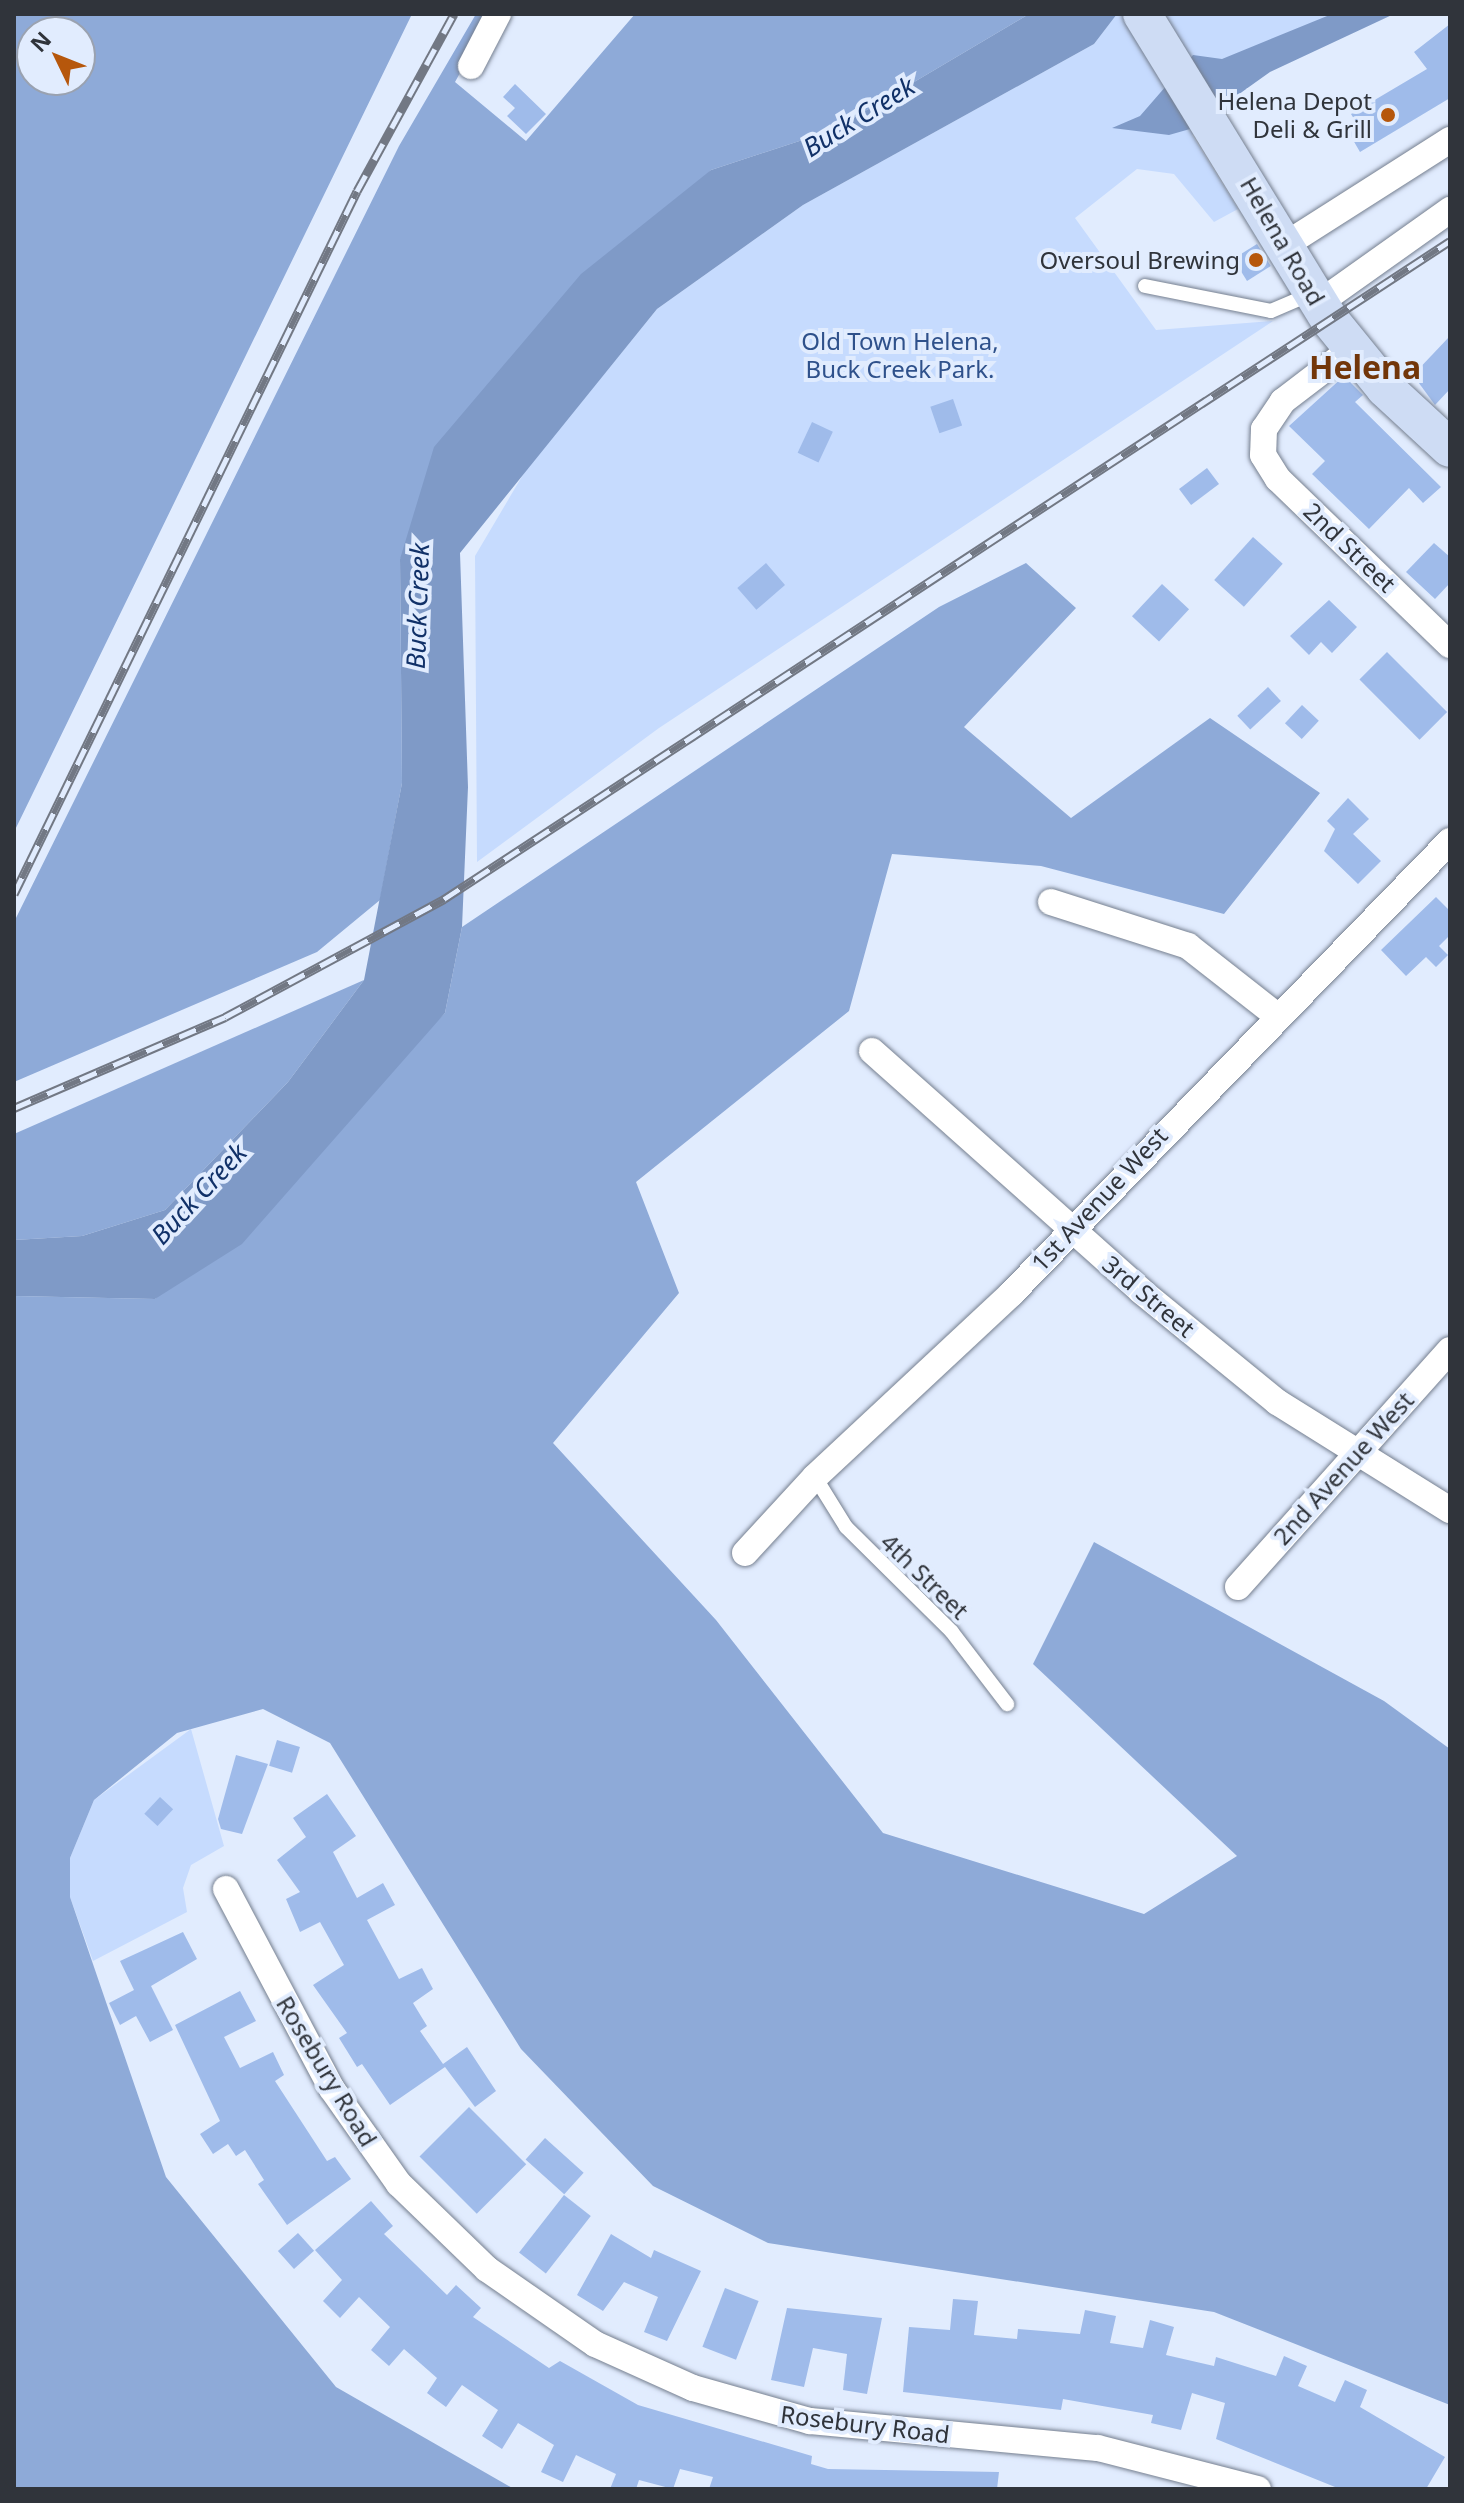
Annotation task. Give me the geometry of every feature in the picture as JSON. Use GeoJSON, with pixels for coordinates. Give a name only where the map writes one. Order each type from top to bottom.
{"type":"FeatureCollection","features":[{"type":"Feature","properties":{"kind":"main road","name":"Helena Road"},"geometry":{"type":"LineString","coordinates":[[1142,14],[1316,298],[1351,349],[1450,448]]}},
{"type":"Feature","properties":{"kind":"street"},"geometry":{"type":"LineString","coordinates":[[471,66],[498,14]]}},
{"type":"Feature","properties":{"kind":"street"},"geometry":{"type":"LineString","coordinates":[[1285,245],[1450,140]]}},
{"type":"Feature","properties":{"kind":"street"},"geometry":{"type":"LineString","coordinates":[[1316,298],[1450,210]]}},
{"type":"Feature","properties":{"kind":"street","name":"2nd Street"},"geometry":{"type":"LineString","coordinates":[[1351,349],[1283,401],[1261,442],[1278,479],[1450,645]]}},
{"type":"Feature","properties":{"kind":"street","name":"1st Avenue West"},"geometry":{"type":"LineString","coordinates":[[745,1553],[815,1477],[952,1352],[1276,1015],[1450,841]]}},
{"type":"Feature","properties":{"kind":"street"},"geometry":{"type":"LineString","coordinates":[[1051,902],[1188,946],[1276,1015]]}},
{"type":"Feature","properties":{"kind":"street","name":"3rd Street"},"geometry":{"type":"LineString","coordinates":[[872,1051],[1072,1225],[1153,1301],[1353,1454],[1450,1510]]}},
{"type":"Feature","properties":{"kind":"street","name":"2nd Avenue West"},"geometry":{"type":"LineString","coordinates":[[1238,1587],[1353,1454],[1450,1350]]}},
{"type":"Feature","properties":{"kind":"street","name":"Rosebury Road"},"geometry":{"type":"LineString","coordinates":[[226,1889],[332,2089],[399,2184],[487,2269],[595,2344],[693,2388],[797,2418],[1098,2448],[1258,2489]]}},
{"type":"Feature","properties":{"kind":"lane"},"geometry":{"type":"LineString","coordinates":[[1145,286],[1271,311],[1316,298]]}},
{"type":"Feature","properties":{"kind":"lane","name":"4th Street"},"geometry":{"type":"LineString","coordinates":[[815,1477],[846,1527],[952,1632],[1007,1704]]}},
{"type":"Feature","properties":{"kind":"green space","name":"Old Town Helena, Buck Creek Park."},"geometry":{"type":"Polygon","coordinates":[[[1117,14],[1333,14],[1192,135],[1238,209],[1214,222],[1174,174],[1137,169],[1075,218],[1156,330],[1273,321],[659,728],[477,862],[475,556],[524,473],[657,309],[803,205],[1094,44],[1117,14]]]}},
{"type":"Feature","properties":{"kind":"green space"},"geometry":{"type":"Polygon","coordinates":[[[191,1729],[224,1846],[191,1865],[183,1888],[187,1912],[93,1961],[70,1897],[70,1858],[94,1800],[191,1729]]]}},
{"type":"Feature","properties":{"kind":"shaded area"},"geometry":{"type":"Polygon","coordinates":[[[14,14],[412,14],[14,832],[14,14]]]}},
{"type":"Feature","properties":{"kind":"shaded area"},"geometry":{"type":"Polygon","coordinates":[[[476,14],[493,14],[455,82],[526,141],[635,14],[1029,14],[833,130],[711,170],[400,559],[402,783],[380,900],[317,952],[14,1082],[14,922],[399,146],[476,14]]]}},
{"type":"Feature","properties":{"kind":"shaded area"},"geometry":{"type":"Polygon","coordinates":[[[1026,563],[1076,608],[964,727],[1071,818],[1210,718],[1320,793],[1224,914],[1041,866],[892,854],[849,1011],[636,1182],[679,1293],[553,1443],[716,1620],[883,1833],[1144,1914],[1237,1856],[1033,1664],[1094,1542],[1384,1701],[1450,1749],[1450,2405],[1214,2312],[768,2243],[653,2186],[521,2049],[330,1743],[263,1709],[177,1733],[94,1800],[70,1858],[70,1897],[166,2177],[336,2387],[514,2489],[14,2489],[14,1296],[155,1299],[445,1013],[462,927],[939,607],[1026,563]]]}},
{"type":"Feature","properties":{"kind":"shaded area"},"geometry":{"type":"Polygon","coordinates":[[[364,980],[288,1082],[165,1210],[82,1236],[14,1240],[14,1134],[364,980]]]}},
{"type":"Feature","properties":{"kind":"water","name":"Buck Creek"},"geometry":{"type":"Polygon","coordinates":[[[1029,14],[1117,14],[1094,44],[803,205],[657,309],[460,553],[468,787],[462,927],[445,1013],[242,1244],[155,1299],[14,1296],[14,1240],[82,1236],[165,1210],[288,1082],[364,980],[402,783],[400,559],[434,447],[581,274],[711,170],[833,130],[1029,14]]]}},
{"type":"Feature","properties":{"kind":"water"},"geometry":{"type":"Polygon","coordinates":[[[1332,14],[1394,14],[1270,72],[1190,129],[1169,135],[1112,128],[1140,116],[1193,55],[1222,59],[1332,14]]]}},
{"type":"Feature","properties":{"kind":"building"},"geometry":{"type":"Polygon","coordinates":[[[1450,24],[1450,98],[1360,152],[1349,133],[1359,127],[1351,114],[1427,69],[1414,52],[1450,24]]]}},
{"type":"Feature","properties":{"kind":"building"},"geometry":{"type":"Polygon","coordinates":[[[515,84],[546,114],[526,134],[507,116],[515,108],[503,97],[515,84]]]}},
{"type":"Feature","properties":{"kind":"building","name":"Oversoul Brewing"},"geometry":{"type":"Polygon","coordinates":[[[1257,244],[1271,266],[1247,281],[1233,259],[1257,244]]]}},
{"type":"Feature","properties":{"kind":"building"},"geometry":{"type":"Polygon","coordinates":[[[1450,336],[1450,389],[1435,405],[1413,375],[1450,336]]]}},
{"type":"Feature","properties":{"kind":"building"},"geometry":{"type":"Polygon","coordinates":[[[1344,376],[1363,395],[1355,402],[1441,487],[1423,503],[1409,488],[1369,529],[1312,474],[1325,461],[1289,426],[1344,376]]]}},
{"type":"Feature","properties":{"kind":"building"},"geometry":{"type":"Polygon","coordinates":[[[953,399],[962,425],[939,433],[930,407],[953,399]]]}},
{"type":"Feature","properties":{"kind":"building"},"geometry":{"type":"Polygon","coordinates":[[[812,422],[833,432],[818,463],[798,453],[812,422]]]}},
{"type":"Feature","properties":{"kind":"building"},"geometry":{"type":"Polygon","coordinates":[[[1207,468],[1219,484],[1191,505],[1179,489],[1207,468]]]}},
{"type":"Feature","properties":{"kind":"building"},"geometry":{"type":"Polygon","coordinates":[[[1253,537],[1283,564],[1244,607],[1214,580],[1253,537]]]}},
{"type":"Feature","properties":{"kind":"building"},"geometry":{"type":"Polygon","coordinates":[[[1434,543],[1450,557],[1450,583],[1435,599],[1406,572],[1434,543]]]}},
{"type":"Feature","properties":{"kind":"building"},"geometry":{"type":"Polygon","coordinates":[[[766,563],[785,585],[756,610],[737,588],[766,563]]]}},
{"type":"Feature","properties":{"kind":"building"},"geometry":{"type":"Polygon","coordinates":[[[1162,584],[1189,609],[1159,641],[1132,616],[1162,584]]]}},
{"type":"Feature","properties":{"kind":"building"},"geometry":{"type":"Polygon","coordinates":[[[1329,600],[1357,627],[1332,653],[1321,642],[1309,655],[1290,636],[1329,600]]]}},
{"type":"Feature","properties":{"kind":"building"},"geometry":{"type":"Polygon","coordinates":[[[1387,652],[1447,712],[1420,740],[1359,680],[1387,652]]]}},
{"type":"Feature","properties":{"kind":"building"},"geometry":{"type":"Polygon","coordinates":[[[1268,687],[1281,701],[1250,730],[1237,716],[1268,687]]]}},
{"type":"Feature","properties":{"kind":"building"},"geometry":{"type":"Polygon","coordinates":[[[1302,705],[1319,721],[1302,739],[1285,723],[1302,705]]]}},
{"type":"Feature","properties":{"kind":"building"},"geometry":{"type":"Polygon","coordinates":[[[1348,798],[1369,819],[1353,834],[1381,861],[1358,884],[1324,851],[1335,829],[1327,821],[1348,798]]]}},
{"type":"Feature","properties":{"kind":"building"},"geometry":{"type":"Polygon","coordinates":[[[1436,897],[1450,911],[1450,935],[1439,946],[1448,955],[1436,967],[1426,957],[1406,976],[1381,950],[1436,897]]]}},
{"type":"Feature","properties":{"kind":"building"},"geometry":{"type":"Polygon","coordinates":[[[277,1740],[300,1747],[292,1773],[269,1766],[277,1740]]]}},
{"type":"Feature","properties":{"kind":"building"},"geometry":{"type":"Polygon","coordinates":[[[236,1755],[268,1764],[242,1834],[221,1829],[218,1819],[236,1755]]]}},
{"type":"Feature","properties":{"kind":"building"},"geometry":{"type":"Polygon","coordinates":[[[327,1794],[356,1836],[333,1852],[357,1898],[383,1883],[395,1905],[367,1920],[399,1979],[422,1968],[433,1989],[413,2003],[427,2026],[420,2031],[443,2064],[467,2047],[496,2091],[475,2107],[445,2067],[390,2105],[362,2064],[357,2067],[339,2038],[347,2033],[313,1985],[344,1965],[320,1922],[300,1932],[286,1899],[300,1892],[277,1860],[306,1837],[293,1818],[327,1794]]]}},
{"type":"Feature","properties":{"kind":"building"},"geometry":{"type":"Polygon","coordinates":[[[160,1797],[173,1809],[157,1826],[144,1814],[160,1797]]]}},
{"type":"Feature","properties":{"kind":"building"},"geometry":{"type":"Polygon","coordinates":[[[183,1932],[197,1959],[151,1986],[173,2030],[150,2042],[136,2016],[120,2025],[109,2003],[134,1990],[120,1961],[183,1932]]]}},
{"type":"Feature","properties":{"kind":"building"},"geometry":{"type":"Polygon","coordinates":[[[240,1991],[256,2021],[224,2037],[240,2068],[273,2052],[284,2075],[275,2081],[327,2161],[335,2157],[351,2179],[287,2225],[258,2184],[264,2180],[245,2150],[236,2156],[228,2144],[213,2154],[200,2134],[220,2121],[175,2025],[240,1991]]]}},
{"type":"Feature","properties":{"kind":"building"},"geometry":{"type":"Polygon","coordinates":[[[469,2107],[526,2164],[477,2214],[420,2156],[469,2107]]]}},
{"type":"Feature","properties":{"kind":"building"},"geometry":{"type":"Polygon","coordinates":[[[545,2138],[584,2173],[564,2194],[526,2160],[545,2138]]]}},
{"type":"Feature","properties":{"kind":"building"},"geometry":{"type":"Polygon","coordinates":[[[564,2195],[591,2216],[546,2273],[519,2253],[564,2195]]]}},
{"type":"Feature","properties":{"kind":"building"},"geometry":{"type":"Polygon","coordinates":[[[371,2201],[393,2226],[384,2234],[447,2295],[456,2285],[481,2308],[473,2317],[549,2368],[560,2361],[638,2405],[812,2456],[811,2464],[828,2469],[999,2472],[997,2489],[709,2489],[713,2477],[680,2469],[673,2489],[639,2480],[636,2489],[610,2489],[616,2474],[576,2455],[563,2482],[541,2472],[554,2445],[518,2423],[502,2449],[482,2436],[498,2410],[462,2385],[446,2407],[427,2393],[437,2378],[404,2349],[389,2366],[371,2350],[390,2327],[359,2297],[340,2318],[323,2301],[342,2280],[315,2250],[371,2201]]]}},
{"type":"Feature","properties":{"kind":"building"},"geometry":{"type":"Polygon","coordinates":[[[298,2233],[314,2251],[294,2269],[278,2251],[298,2233]]]}},
{"type":"Feature","properties":{"kind":"building"},"geometry":{"type":"Polygon","coordinates":[[[611,2234],[651,2258],[654,2250],[701,2271],[667,2341],[644,2332],[658,2297],[624,2282],[603,2311],[577,2295],[611,2234]]]}},
{"type":"Feature","properties":{"kind":"building"},"geometry":{"type":"Polygon","coordinates":[[[725,2288],[759,2301],[736,2360],[702,2347],[725,2288]]]}},
{"type":"Feature","properties":{"kind":"building"},"geometry":{"type":"Polygon","coordinates":[[[953,2299],[978,2301],[974,2335],[1017,2339],[1018,2329],[1080,2334],[1085,2310],[1116,2316],[1110,2343],[1143,2348],[1150,2320],[1174,2327],[1166,2355],[1214,2366],[1216,2357],[1276,2376],[1284,2356],[1307,2366],[1298,2386],[1335,2402],[1345,2380],[1367,2390],[1360,2407],[1445,2457],[1426,2489],[1340,2489],[1216,2439],[1225,2403],[1192,2393],[1181,2430],[1151,2423],[1153,2415],[1063,2399],[1061,2410],[903,2392],[909,2327],[950,2330],[953,2299]]]}},
{"type":"Feature","properties":{"kind":"building"},"geometry":{"type":"Polygon","coordinates":[[[787,2308],[882,2318],[867,2394],[843,2390],[847,2354],[813,2348],[804,2387],[771,2380],[787,2308]]]}},
{"type":"Feature","properties":{"kind":"railway"},"geometry":{"type":"LineString","coordinates":[[14,894],[357,191],[454,14]]}},
{"type":"Feature","properties":{"kind":"railway"},"geometry":{"type":"LineString","coordinates":[[14,1108],[225,1017],[444,899],[1450,241]]}},
{"type":"Feature","properties":{"kind":"place","name":"Helena Depot Deli & Grill"},"geometry":{"type":"Point","coordinates":[1388,115]}},
{"type":"Feature","properties":{"kind":"place","name":"Oversoul Brewing"},"geometry":{"type":"Point","coordinates":[1256,260]}},
{"type":"Feature","properties":{"kind":"district","name":"Helena"},"geometry":{"type":"Point","coordinates":[1365,367]}}]}
